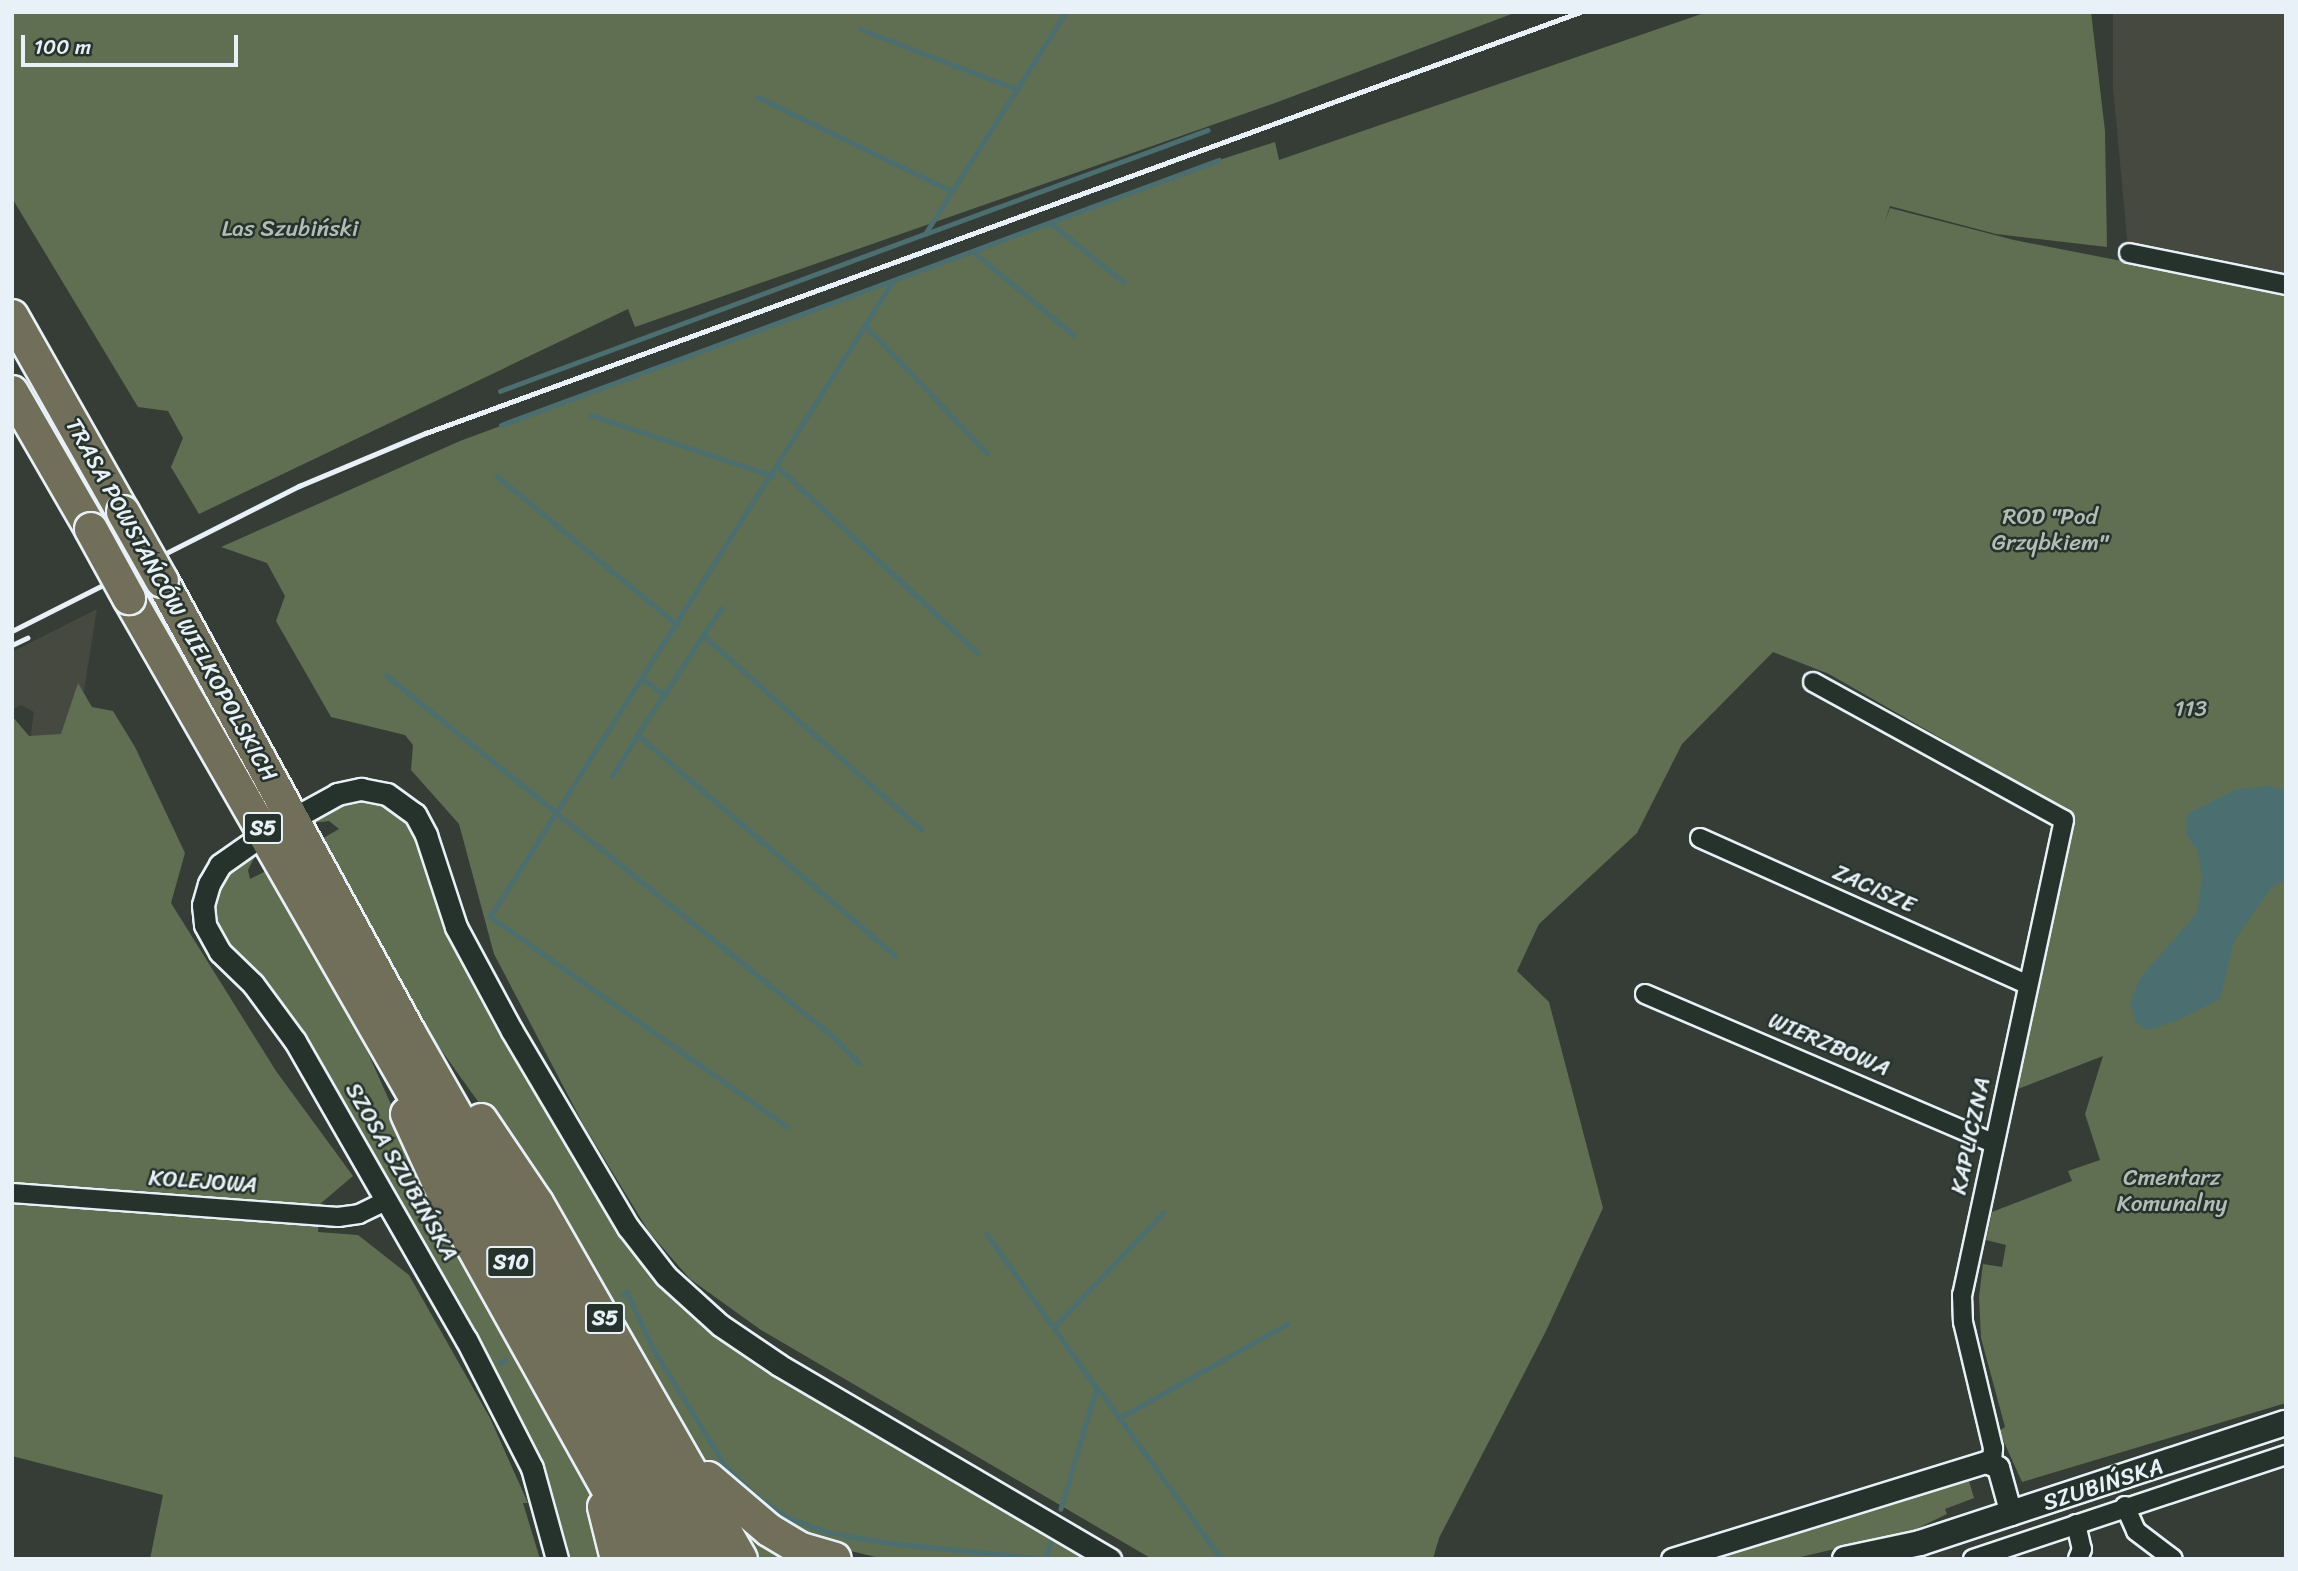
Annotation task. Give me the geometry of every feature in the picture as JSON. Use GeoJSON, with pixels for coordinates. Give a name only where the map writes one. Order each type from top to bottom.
{"type":"FeatureCollection","features":[{"type":"Feature","properties":{"kind":"highway","name":"TRASA POWSTAŃCÓW WIELKOPOLSKICH"},"geometry":{"type":"LineString","coordinates":[[12,316],[124,512],[409,1032]]}},
{"type":"Feature","properties":{"kind":"highway","name":"TRASA POWSTAŃCÓW WIELKOPOLSKICH"},"geometry":{"type":"LineString","coordinates":[[12,392],[341,965]]}},
{"type":"Feature","properties":{"kind":"highway","name":"S5"},"geometry":{"type":"LineString","coordinates":[[341,965],[443,1195],[579,1440],[617,1559]]}},
{"type":"Feature","properties":{"kind":"highway","name":"S10"},"geometry":{"type":"LineString","coordinates":[[341,965],[680,1559]]}},
{"type":"Feature","properties":{"kind":"highway","name":"S5"},"geometry":{"type":"LineString","coordinates":[[409,1032],[454,1080],[537,1203],[741,1559]]}},
{"type":"Feature","properties":{"kind":"highway","name":"S10"},"geometry":{"type":"LineString","coordinates":[[409,1032],[710,1559]]}},
{"type":"Feature","properties":{"kind":"highway"},"geometry":{"type":"LineString","coordinates":[[671,1435],[736,1506],[801,1549],[835,1559]]}},
{"type":"Feature","properties":{"kind":"highway"},"geometry":{"type":"LineString","coordinates":[[579,1440],[647,1559]]}},
{"type":"Feature","properties":{"kind":"main road","name":"SZUBIŃSKA"},"geometry":{"type":"LineString","coordinates":[[1845,1559],[1920,1543],[2284,1429]]}},
{"type":"Feature","properties":{"kind":"main road","name":"SZUBIŃSKA"},"geometry":{"type":"LineString","coordinates":[[1884,1559],[1920,1543]]}},
{"type":"Feature","properties":{"kind":"street"},"geometry":{"type":"LineString","coordinates":[[2129,253],[2286,285]]}},
{"type":"Feature","properties":{"kind":"street","name":"KAPLICZNA"},"geometry":{"type":"LineString","coordinates":[[1813,682],[2064,820],[1962,1295],[1963,1322],[1993,1448],[1992,1462]]}},
{"type":"Feature","properties":{"kind":"street"},"geometry":{"type":"LineString","coordinates":[[306,812],[337,794],[361,789],[387,794],[415,814],[426,835],[456,927],[506,1020],[628,1227],[666,1276],[720,1325],[779,1365],[1110,1559]]}},
{"type":"Feature","properties":{"kind":"street","name":"ZACISZE"},"geometry":{"type":"LineString","coordinates":[[1700,838],[2028,985]]}},
{"type":"Feature","properties":{"kind":"street","name":"SZOSA SZUBIŃSKA"},"geometry":{"type":"LineString","coordinates":[[251,843],[220,866],[209,884],[203,905],[205,925],[220,952],[253,984],[295,1041],[515,1430],[540,1492],[557,1559]]}},
{"type":"Feature","properties":{"kind":"street","name":"WIERZBOWA"},"geometry":{"type":"LineString","coordinates":[[1645,994],[1993,1143]]}},
{"type":"Feature","properties":{"kind":"street","name":"KOLEJOWA"},"geometry":{"type":"LineString","coordinates":[[12,1192],[338,1217],[359,1214],[386,1201]]}},
{"type":"Feature","properties":{"kind":"street","name":"SZUBIŃSKA"},"geometry":{"type":"LineString","coordinates":[[1973,1559],[2125,1506],[2286,1455]]}},
{"type":"Feature","properties":{"kind":"street"},"geometry":{"type":"LineString","coordinates":[[1672,1559],[1992,1462],[1998,1467],[2011,1514]]}},
{"type":"Feature","properties":{"kind":"street"},"geometry":{"type":"LineString","coordinates":[[2125,1506],[2136,1531],[2173,1559]]}},
{"type":"Feature","properties":{"kind":"street"},"geometry":{"type":"LineString","coordinates":[[2076,1524],[2082,1549],[2078,1559]]}},
{"type":"Feature","properties":{"kind":"shaded area"},"geometry":{"type":"Polygon","coordinates":[[[2113,12],[2286,12],[2286,295],[2129,260],[2113,87],[2113,12]]]}},
{"type":"Feature","properties":{"kind":"shaded area"},"geometry":{"type":"Polygon","coordinates":[[[97,609],[73,759],[27,763],[34,712],[21,705],[12,709],[12,652],[97,609]]]}},
{"type":"Feature","properties":{"kind":"green space","name":"Las Szubiński"},"geometry":{"type":"Polygon","coordinates":[[[12,12],[1517,12],[1275,103],[635,327],[628,309],[199,514],[171,467],[183,438],[168,411],[138,407],[12,198],[12,12]]]}},
{"type":"Feature","properties":{"kind":"green space"},"geometry":{"type":"Polygon","coordinates":[[[1707,12],[2091,12],[2105,131],[2107,247],[1996,234],[1890,206],[1884,224],[1890,208],[2014,240],[2286,293],[2286,1403],[2022,1482],[1999,1431],[2005,1427],[1981,1338],[1979,1297],[1983,1264],[2002,1267],[2006,1245],[1986,1240],[1992,1212],[2072,1181],[2068,1171],[2100,1160],[2085,1114],[2103,1056],[2005,1094],[2068,822],[2064,808],[2059,810],[2041,800],[2017,782],[1829,674],[1773,652],[1682,744],[1637,833],[1539,924],[1517,971],[1549,1002],[1603,1208],[1545,1333],[1439,1538],[1433,1559],[1152,1559],[761,1330],[690,1279],[649,1232],[583,1124],[494,954],[459,824],[411,770],[413,745],[405,735],[331,717],[276,621],[285,596],[267,563],[221,547],[460,441],[1219,160],[1275,142],[1279,160],[1707,12]]]}},
{"type":"Feature","properties":{"kind":"green space"},"geometry":{"type":"Polygon","coordinates":[[[78,683],[92,707],[113,711],[135,747],[185,853],[171,903],[276,1071],[353,1176],[320,1204],[318,1232],[358,1235],[409,1275],[490,1418],[528,1503],[523,1503],[540,1559],[150,1559],[163,1495],[12,1456],[12,716],[29,736],[61,734],[78,683]]]}},
{"type":"Feature","properties":{"kind":"green space"},"geometry":{"type":"Polygon","coordinates":[[[355,798],[378,800],[405,818],[594,1187],[636,1255],[677,1299],[1096,1559],[884,1559],[834,1547],[800,1534],[710,1467],[686,1437],[492,1121],[434,1040],[320,840],[339,829],[329,821],[311,823],[309,818],[355,798]]]}},
{"type":"Feature","properties":{"kind":"green space"},"geometry":{"type":"Polygon","coordinates":[[[257,852],[248,870],[250,879],[268,870],[364,1044],[456,1250],[577,1460],[598,1511],[610,1559],[566,1559],[491,1366],[296,1023],[264,980],[227,942],[217,918],[216,898],[230,867],[257,852]]]}},
{"type":"Feature","properties":{"kind":"green space"},"geometry":{"type":"Polygon","coordinates":[[[1967,1474],[1974,1498],[1945,1509],[1947,1514],[1912,1531],[1792,1559],[1702,1559],[1967,1474]]]}},
{"type":"Feature","properties":{"kind":"green space"},"geometry":{"type":"Polygon","coordinates":[[[720,1503],[811,1559],[752,1559],[720,1503]]]}},
{"type":"Feature","properties":{"kind":"water"},"geometry":{"type":"Polygon","coordinates":[[[2270,786],[2286,791],[2286,880],[2272,887],[2234,941],[2220,999],[2176,1021],[2147,1030],[2136,1023],[2130,1004],[2140,978],[2197,913],[2202,878],[2198,852],[2186,834],[2187,814],[2237,789],[2270,786]]]}},
{"type":"Feature","properties":{"kind":"waterway"},"geometry":{"type":"LineString","coordinates":[[500,391],[925,234],[1066,12]]}},
{"type":"Feature","properties":{"kind":"waterway"},"geometry":{"type":"LineString","coordinates":[[860,29],[1016,89]]}},
{"type":"Feature","properties":{"kind":"waterway"},"geometry":{"type":"LineString","coordinates":[[758,97],[952,191]]}},
{"type":"Feature","properties":{"kind":"waterway"},"geometry":{"type":"LineString","coordinates":[[925,234],[1207,130]]}},
{"type":"Feature","properties":{"kind":"waterway"},"geometry":{"type":"LineString","coordinates":[[501,425],[1219,160]]}},
{"type":"Feature","properties":{"kind":"waterway"},"geometry":{"type":"LineString","coordinates":[[1052,224],[1124,282]]}},
{"type":"Feature","properties":{"kind":"waterway"},"geometry":{"type":"LineString","coordinates":[[974,252],[1074,335]]}},
{"type":"Feature","properties":{"kind":"waterway"},"geometry":{"type":"LineString","coordinates":[[787,1127],[490,917],[893,281]]}},
{"type":"Feature","properties":{"kind":"waterway"},"geometry":{"type":"LineString","coordinates":[[867,327],[987,453]]}},
{"type":"Feature","properties":{"kind":"waterway"},"geometry":{"type":"LineString","coordinates":[[591,415],[773,476]]}},
{"type":"Feature","properties":{"kind":"waterway"},"geometry":{"type":"LineString","coordinates":[[778,467],[978,653]]}},
{"type":"Feature","properties":{"kind":"waterway"},"geometry":{"type":"LineString","coordinates":[[497,476],[678,625]]}},
{"type":"Feature","properties":{"kind":"waterway"},"geometry":{"type":"LineString","coordinates":[[703,635],[721,609]]}},
{"type":"Feature","properties":{"kind":"waterway"},"geometry":{"type":"LineString","coordinates":[[644,680],[665,694],[703,635],[922,830]]}},
{"type":"Feature","properties":{"kind":"waterway"},"geometry":{"type":"LineString","coordinates":[[386,675],[834,1037],[859,1063]]}},
{"type":"Feature","properties":{"kind":"waterway"},"geometry":{"type":"LineString","coordinates":[[665,694],[638,735],[895,955]]}},
{"type":"Feature","properties":{"kind":"waterway"},"geometry":{"type":"LineString","coordinates":[[612,776],[637,736]]}},
{"type":"Feature","properties":{"kind":"waterway"},"geometry":{"type":"LineString","coordinates":[[1054,1327],[1163,1213]]}},
{"type":"Feature","properties":{"kind":"waterway"},"geometry":{"type":"LineString","coordinates":[[987,1234],[1097,1388],[1061,1509]]}},
{"type":"Feature","properties":{"kind":"waterway"},"geometry":{"type":"LineString","coordinates":[[622,1295],[627,1292],[653,1348],[725,1465],[754,1494],[787,1517],[827,1532],[889,1543],[1047,1559]]}},
{"type":"Feature","properties":{"kind":"waterway"},"geometry":{"type":"LineString","coordinates":[[1119,1418],[1287,1324]]}},
{"type":"Feature","properties":{"kind":"waterway"},"geometry":{"type":"LineString","coordinates":[[499,1363],[505,1360]]}},
{"type":"Feature","properties":{"kind":"waterway"},"geometry":{"type":"LineString","coordinates":[[1098,1388],[1222,1559]]}},
{"type":"Feature","properties":{"kind":"waterway"},"geometry":{"type":"LineString","coordinates":[[1045,1558],[1052,1539]]}},
{"type":"Feature","properties":{"kind":"railway"},"geometry":{"type":"LineString","coordinates":[[12,631],[299,486],[426,433],[1580,12]]}},
{"type":"Feature","properties":{"kind":"railway"},"geometry":{"type":"LineString","coordinates":[[12,645],[27,638]]}},
{"type":"Feature","properties":{"kind":"park label","name":"ROD \"Pod Grzybkiem\""},"geometry":{"type":"Point","coordinates":[2050,530]}},
{"type":"Feature","properties":{"kind":"park label","name":"113"},"geometry":{"type":"Point","coordinates":[2191,709]}},
{"type":"Feature","properties":{"kind":"park label","name":"Cmentarz Komunalny"},"geometry":{"type":"Point","coordinates":[2172,1191]}}]}
